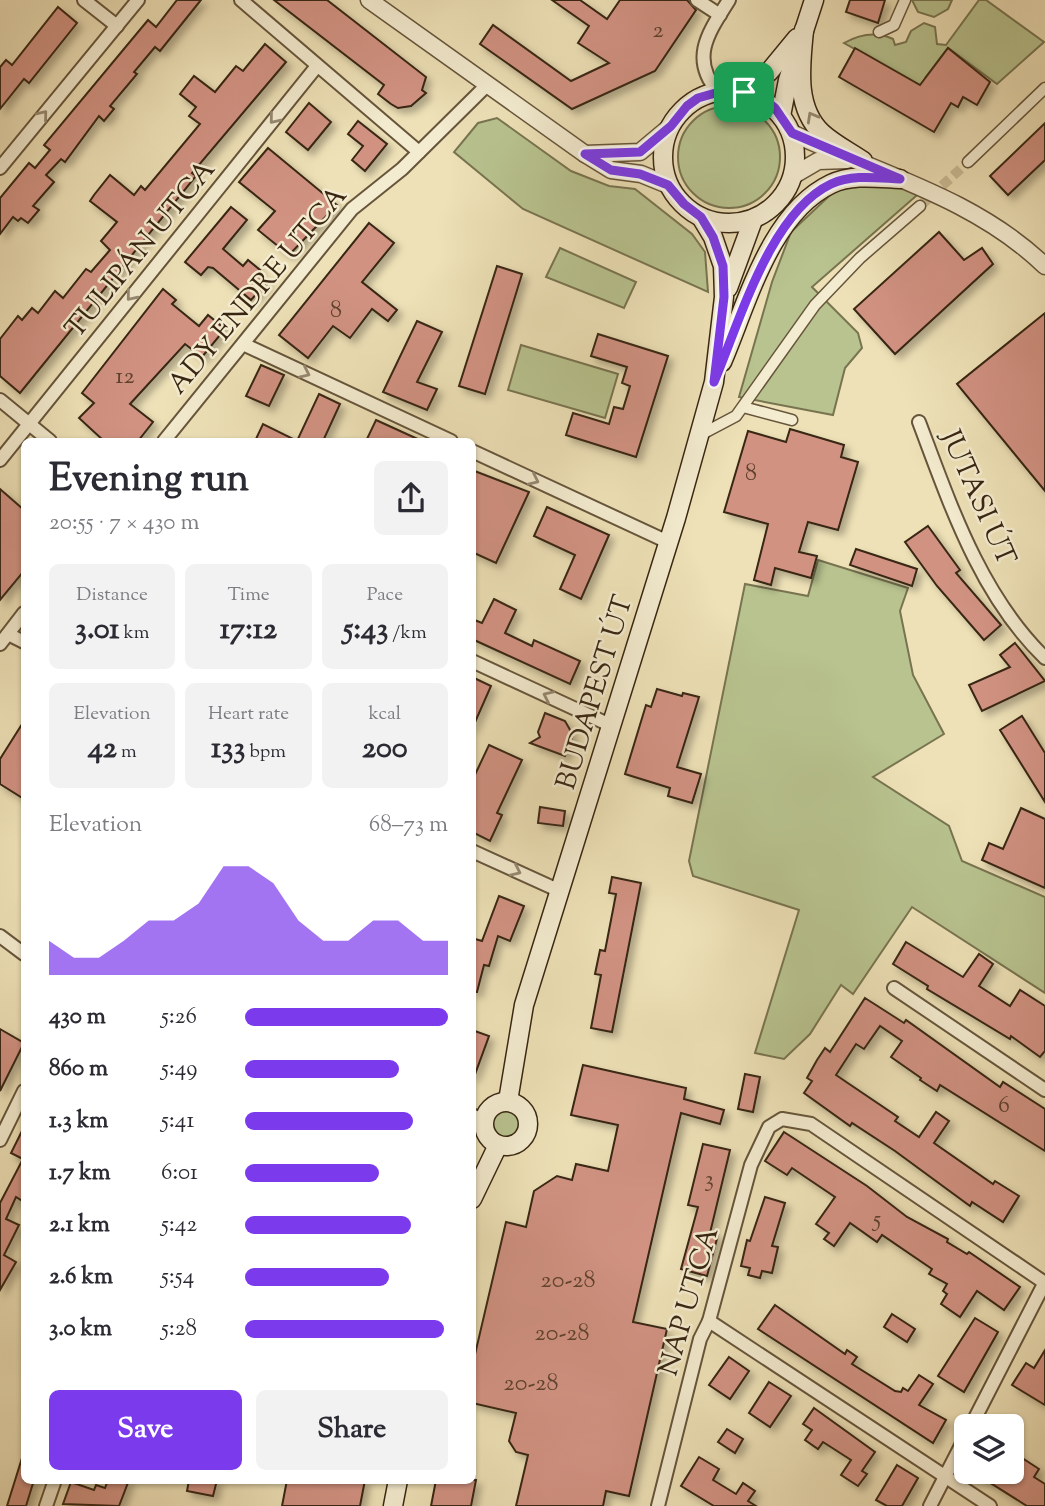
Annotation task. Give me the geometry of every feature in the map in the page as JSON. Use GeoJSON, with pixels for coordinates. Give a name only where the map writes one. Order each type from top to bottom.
{"type":"FeatureCollection","features":[{"type":"Feature","properties":{"kind":"main road"},"geometry":{"type":"LineString","coordinates":[[781,116],[814,0]]}},
{"type":"Feature","properties":{"kind":"main road"},"geometry":{"type":"LineString","coordinates":[[744,92],[769,72],[804,30]]}},
{"type":"Feature","properties":{"kind":"main road"},"geometry":{"type":"LineString","coordinates":[[804,30],[800,83],[808,112],[821,132],[863,161]]}},
{"type":"Feature","properties":{"kind":"main road"},"geometry":{"type":"LineString","coordinates":[[668,185],[664,144],[671,126],[687,106],[718,92],[744,92],[765,100],[781,116],[792,133],[796,164],[780,199],[753,220],[725,224],[701,217]]}},
{"type":"Feature","properties":{"kind":"main road"},"geometry":{"type":"LineString","coordinates":[[714,382],[776,236],[798,207],[832,183],[860,178],[900,179]]}},
{"type":"Feature","properties":{"kind":"main road","name":"BUDAPEST ÚT"},"geometry":{"type":"LineString","coordinates":[[508,1101],[524,1005],[668,542],[714,382],[724,297],[723,266],[713,237],[701,217],[684,204],[668,185]]}},
{"type":"Feature","properties":{"kind":"main road","name":"BUDAPEST ÚT"},"geometry":{"type":"LineString","coordinates":[[724,297],[753,220]]}},
{"type":"Feature","properties":{"kind":"main road"},"geometry":{"type":"LineString","coordinates":[[508,1101],[524,1110],[528,1128],[526,1135],[513,1145],[498,1145],[486,1135],[478,1118],[495,1104],[508,1101]]}},
{"type":"Feature","properties":{"kind":"main road"},"geometry":{"type":"LineString","coordinates":[[476,1191],[498,1145]]}},
{"type":"Feature","properties":{"kind":"main road"},"geometry":{"type":"LineString","coordinates":[[393,1506],[397,1484]]}},
{"type":"Feature","properties":{"kind":"street"},"geometry":{"type":"LineString","coordinates":[[84,0],[117,26]]}},
{"type":"Feature","properties":{"kind":"street"},"geometry":{"type":"LineString","coordinates":[[0,166],[138,0]]}},
{"type":"Feature","properties":{"kind":"street"},"geometry":{"type":"LineString","coordinates":[[241,0],[419,152]]}},
{"type":"Feature","properties":{"kind":"street"},"geometry":{"type":"LineString","coordinates":[[369,0],[585,154],[611,170],[640,174],[668,185]]}},
{"type":"Feature","properties":{"kind":"street"},"geometry":{"type":"LineString","coordinates":[[697,0],[720,15]]}},
{"type":"Feature","properties":{"kind":"street"},"geometry":{"type":"LineString","coordinates":[[718,92],[706,79],[702,62],[704,44],[729,0]]}},
{"type":"Feature","properties":{"kind":"street"},"geometry":{"type":"LineString","coordinates":[[879,32],[894,25],[905,0]]}},
{"type":"Feature","properties":{"kind":"street","name":"TULIPÁN UTCA"},"geometry":{"type":"LineString","coordinates":[[0,460],[317,66]]}},
{"type":"Feature","properties":{"kind":"street","name":"ADY ENDRE UTCA"},"geometry":{"type":"LineString","coordinates":[[166,438],[352,209],[419,152],[488,84]]}},
{"type":"Feature","properties":{"kind":"street"},"geometry":{"type":"LineString","coordinates":[[968,162],[1045,88]]}},
{"type":"Feature","properties":{"kind":"street"},"geometry":{"type":"LineString","coordinates":[[585,154],[640,152],[671,126]]}},
{"type":"Feature","properties":{"kind":"street"},"geometry":{"type":"LineString","coordinates":[[792,133],[863,161],[991,225],[1045,265]]}},
{"type":"Feature","properties":{"kind":"street"},"geometry":{"type":"LineString","coordinates":[[793,175],[818,161],[863,161]]}},
{"type":"Feature","properties":{"kind":"street"},"geometry":{"type":"LineString","coordinates":[[699,435],[736,416],[814,304],[860,258],[920,206]]}},
{"type":"Feature","properties":{"kind":"street"},"geometry":{"type":"LineString","coordinates":[[243,344],[445,438]]}},
{"type":"Feature","properties":{"kind":"street"},"geometry":{"type":"LineString","coordinates":[[0,400],[46,438]]}},
{"type":"Feature","properties":{"kind":"street"},"geometry":{"type":"LineString","coordinates":[[743,407],[792,420]]}},
{"type":"Feature","properties":{"kind":"street","name":"JUTASI ÚT"},"geometry":{"type":"LineString","coordinates":[[919,422],[982,573],[1019,630],[1045,658]]}},
{"type":"Feature","properties":{"kind":"street"},"geometry":{"type":"LineString","coordinates":[[476,453],[668,542]]}},
{"type":"Feature","properties":{"kind":"street"},"geometry":{"type":"LineString","coordinates":[[4,639],[21,617]]}},
{"type":"Feature","properties":{"kind":"street"},"geometry":{"type":"LineString","coordinates":[[476,663],[610,725]]}},
{"type":"Feature","properties":{"kind":"street"},"geometry":{"type":"LineString","coordinates":[[476,853],[560,891]]}},
{"type":"Feature","properties":{"kind":"street"},"geometry":{"type":"LineString","coordinates":[[0,936],[21,952]]}},
{"type":"Feature","properties":{"kind":"street"},"geometry":{"type":"LineString","coordinates":[[894,988],[1045,1090]]}},
{"type":"Feature","properties":{"kind":"street"},"geometry":{"type":"LineString","coordinates":[[0,1140],[21,1097]]}},
{"type":"Feature","properties":{"kind":"street","name":"NAP UTCA"},"geometry":{"type":"LineString","coordinates":[[659,1502],[700,1339],[709,1321],[751,1165],[769,1127],[782,1119],[811,1124],[1045,1283]]}},
{"type":"Feature","properties":{"kind":"street"},"geometry":{"type":"LineString","coordinates":[[977,1414],[1045,1283]]}},
{"type":"Feature","properties":{"kind":"street"},"geometry":{"type":"LineString","coordinates":[[709,1321],[990,1506]]}},
{"type":"Feature","properties":{"kind":"street"},"geometry":{"type":"LineString","coordinates":[[930,1506],[954,1459]]}},
{"type":"Feature","properties":{"kind":"street"},"geometry":{"type":"LineString","coordinates":[[46,1506],[54,1484]]}},
{"type":"Feature","properties":{"kind":"street"},"geometry":{"type":"LineString","coordinates":[[659,1502],[673,1506]]}},
{"type":"Feature","properties":{"kind":"green space"},"geometry":{"type":"Polygon","coordinates":[[[912,0],[952,0],[948,9],[934,17],[918,12],[912,0]]]}},
{"type":"Feature","properties":{"kind":"green space"},"geometry":{"type":"Polygon","coordinates":[[[979,0],[986,0],[1044,42],[997,84],[948,48],[925,78],[925,88],[844,43],[856,37],[874,34],[893,39],[895,45],[906,42],[911,31],[924,23],[935,27],[937,44],[946,45],[979,0]]]}},
{"type":"Feature","properties":{"kind":"green space"},"geometry":{"type":"Polygon","coordinates":[[[729,106],[758,114],[772,128],[780,157],[772,186],[758,200],[729,208],[700,200],[686,186],[678,157],[686,128],[700,114],[729,106]]]}},
{"type":"Feature","properties":{"kind":"green space"},"geometry":{"type":"Polygon","coordinates":[[[497,118],[571,171],[609,186],[635,189],[692,234],[705,252],[708,292],[523,209],[454,152],[478,123],[497,118]]]}},
{"type":"Feature","properties":{"kind":"green space"},"geometry":{"type":"Polygon","coordinates":[[[846,180],[924,189],[812,287],[858,333],[862,348],[845,368],[833,415],[739,397],[772,282],[791,232],[846,180]]]}},
{"type":"Feature","properties":{"kind":"green space"},"geometry":{"type":"Polygon","coordinates":[[[560,248],[636,282],[624,308],[546,277],[560,248]]]}},
{"type":"Feature","properties":{"kind":"green space"},"geometry":{"type":"Polygon","coordinates":[[[521,345],[618,374],[605,418],[508,390],[521,345]]]}},
{"type":"Feature","properties":{"kind":"green space"},"geometry":{"type":"Polygon","coordinates":[[[818,560],[908,588],[900,611],[913,675],[944,734],[873,777],[949,826],[962,861],[1045,897],[1045,993],[912,907],[853,994],[841,985],[810,1034],[784,1059],[755,1053],[799,910],[693,876],[689,861],[745,584],[808,596],[818,560]]]}},
{"type":"Feature","properties":{"kind":"green space"},"geometry":{"type":"Polygon","coordinates":[[[506,1102],[515,1103],[522,1108],[527,1115],[527,1133],[522,1140],[515,1145],[506,1146],[497,1145],[490,1140],[485,1133],[484,1124],[485,1115],[490,1108],[497,1103],[506,1102]]]}},
{"type":"Feature","properties":{"kind":"building"},"geometry":{"type":"Polygon","coordinates":[[[177,0],[201,0],[160,51],[155,47],[134,72],[137,74],[110,106],[114,109],[104,121],[99,116],[65,162],[61,159],[46,175],[54,182],[33,206],[39,210],[28,223],[13,217],[0,234],[0,198],[29,163],[35,168],[50,150],[44,145],[148,20],[156,27],[177,0]]]}},
{"type":"Feature","properties":{"kind":"building"},"geometry":{"type":"Polygon","coordinates":[[[274,0],[327,0],[426,77],[422,90],[426,93],[411,106],[398,108],[391,104],[378,94],[384,85],[274,0]]]}},
{"type":"Feature","properties":{"kind":"building"},"geometry":{"type":"Polygon","coordinates":[[[552,0],[580,0],[607,19],[620,0],[687,0],[696,10],[655,71],[572,109],[480,44],[493,25],[571,81],[609,63],[578,43],[589,26],[552,0]]]}},
{"type":"Feature","properties":{"kind":"building"},"geometry":{"type":"Polygon","coordinates":[[[850,0],[885,0],[878,23],[846,12],[850,0]]]}},
{"type":"Feature","properties":{"kind":"building"},"geometry":{"type":"Polygon","coordinates":[[[58,7],[77,23],[29,83],[24,79],[0,109],[0,67],[6,60],[12,65],[58,7]]]}},
{"type":"Feature","properties":{"kind":"building"},"geometry":{"type":"Polygon","coordinates":[[[265,44],[286,62],[192,173],[196,176],[20,393],[0,376],[0,339],[18,316],[22,320],[32,308],[38,313],[55,291],[63,298],[86,269],[91,272],[110,250],[101,241],[117,222],[90,201],[94,195],[110,175],[134,195],[141,186],[145,190],[200,124],[189,116],[196,107],[180,94],[194,76],[215,92],[236,66],[243,71],[265,44]]]}},
{"type":"Feature","properties":{"kind":"building"},"geometry":{"type":"Polygon","coordinates":[[[855,48],[920,85],[948,48],[990,82],[977,105],[963,97],[958,107],[951,103],[934,132],[839,77],[855,48]]]}},
{"type":"Feature","properties":{"kind":"building"},"geometry":{"type":"Polygon","coordinates":[[[309,103],[331,122],[308,150],[286,132],[309,103]]]}},
{"type":"Feature","properties":{"kind":"building"},"geometry":{"type":"Polygon","coordinates":[[[358,121],[387,144],[365,171],[352,160],[363,146],[348,134],[358,121]]]}},
{"type":"Feature","properties":{"kind":"building"},"geometry":{"type":"Polygon","coordinates":[[[1045,123],[1045,160],[1008,195],[990,176],[1045,123]]]}},
{"type":"Feature","properties":{"kind":"building"},"geometry":{"type":"Polygon","coordinates":[[[268,148],[337,205],[289,255],[258,230],[275,211],[239,182],[268,148]]]}},
{"type":"Feature","properties":{"kind":"building"},"geometry":{"type":"Polygon","coordinates":[[[231,207],[247,220],[223,249],[243,266],[248,260],[260,270],[257,274],[267,282],[251,300],[213,268],[208,267],[201,275],[185,262],[231,207]]]}},
{"type":"Feature","properties":{"kind":"building"},"geometry":{"type":"Polygon","coordinates":[[[369,223],[394,243],[362,282],[397,310],[388,321],[372,309],[350,338],[333,326],[308,358],[279,335],[369,223]]]}},
{"type":"Feature","properties":{"kind":"building"},"geometry":{"type":"Polygon","coordinates":[[[939,232],[964,260],[982,248],[993,264],[895,354],[854,309],[939,232]]]}},
{"type":"Feature","properties":{"kind":"building"},"geometry":{"type":"Polygon","coordinates":[[[497,266],[522,274],[485,394],[459,386],[497,266]]]}},
{"type":"Feature","properties":{"kind":"building"},"geometry":{"type":"Polygon","coordinates":[[[163,289],[176,300],[172,304],[199,326],[208,315],[225,329],[202,357],[185,344],[130,404],[153,422],[140,438],[101,438],[79,418],[94,403],[82,393],[163,289]]]}},
{"type":"Feature","properties":{"kind":"building"},"geometry":{"type":"Polygon","coordinates":[[[1045,313],[1045,491],[957,384],[1045,313]]]}},
{"type":"Feature","properties":{"kind":"building"},"geometry":{"type":"Polygon","coordinates":[[[417,321],[442,332],[417,382],[437,389],[427,410],[383,392],[417,321]]]}},
{"type":"Feature","properties":{"kind":"building"},"geometry":{"type":"Polygon","coordinates":[[[598,334],[668,356],[636,457],[566,435],[573,413],[609,424],[614,407],[623,409],[630,386],[622,383],[627,367],[591,356],[598,334]]]}},
{"type":"Feature","properties":{"kind":"building"},"geometry":{"type":"Polygon","coordinates":[[[261,365],[284,375],[269,406],[246,396],[261,365]]]}},
{"type":"Feature","properties":{"kind":"building"},"geometry":{"type":"Polygon","coordinates":[[[319,394],[340,404],[324,438],[298,438],[319,394]]]}},
{"type":"Feature","properties":{"kind":"building"},"geometry":{"type":"Polygon","coordinates":[[[376,420],[415,438],[367,438],[376,420]]]}},
{"type":"Feature","properties":{"kind":"building"},"geometry":{"type":"Polygon","coordinates":[[[263,424],[291,438],[256,438],[263,424]]]}},
{"type":"Feature","properties":{"kind":"building"},"geometry":{"type":"Polygon","coordinates":[[[790,429],[844,445],[841,457],[858,462],[838,530],[808,522],[799,552],[817,556],[811,578],[775,568],[771,585],[754,580],[768,524],[724,512],[748,431],[786,442],[790,429]]]}},
{"type":"Feature","properties":{"kind":"building"},"geometry":{"type":"Polygon","coordinates":[[[476,472],[529,492],[496,563],[476,554],[476,472]]]}},
{"type":"Feature","properties":{"kind":"building"},"geometry":{"type":"Polygon","coordinates":[[[0,489],[21,507],[21,575],[0,600],[0,489]]]}},
{"type":"Feature","properties":{"kind":"building"},"geometry":{"type":"Polygon","coordinates":[[[547,507],[609,535],[581,599],[560,589],[575,555],[534,536],[547,507]]]}},
{"type":"Feature","properties":{"kind":"building"},"geometry":{"type":"Polygon","coordinates":[[[928,526],[960,570],[956,573],[1001,625],[984,640],[937,586],[905,542],[928,526]]]}},
{"type":"Feature","properties":{"kind":"building"},"geometry":{"type":"Polygon","coordinates":[[[856,549],[917,569],[912,586],[850,565],[856,549]]]}},
{"type":"Feature","properties":{"kind":"building"},"geometry":{"type":"Polygon","coordinates":[[[494,599],[516,610],[505,633],[532,646],[534,640],[580,661],[570,684],[476,641],[476,621],[482,623],[494,599]]]}},
{"type":"Feature","properties":{"kind":"building"},"geometry":{"type":"Polygon","coordinates":[[[1015,643],[1045,681],[982,711],[969,685],[1010,667],[1000,655],[1015,643]]]}},
{"type":"Feature","properties":{"kind":"building"},"geometry":{"type":"Polygon","coordinates":[[[476,679],[491,686],[476,720],[476,679]]]}},
{"type":"Feature","properties":{"kind":"building"},"geometry":{"type":"Polygon","coordinates":[[[657,689],[682,696],[683,693],[699,697],[677,767],[701,774],[692,803],[668,796],[670,788],[625,774],[646,705],[651,707],[657,689]]]}},
{"type":"Feature","properties":{"kind":"building"},"geometry":{"type":"Polygon","coordinates":[[[545,713],[565,721],[573,735],[565,756],[530,743],[540,737],[538,732],[545,713]]]}},
{"type":"Feature","properties":{"kind":"building"},"geometry":{"type":"Polygon","coordinates":[[[1022,716],[1045,753],[1045,802],[1000,730],[1022,716]]]}},
{"type":"Feature","properties":{"kind":"building"},"geometry":{"type":"Polygon","coordinates":[[[21,726],[21,797],[0,784],[0,759],[21,726]]]}},
{"type":"Feature","properties":{"kind":"building"},"geometry":{"type":"Polygon","coordinates":[[[489,745],[522,760],[497,813],[502,815],[490,841],[476,834],[476,773],[489,745]]]}},
{"type":"Feature","properties":{"kind":"building"},"geometry":{"type":"Polygon","coordinates":[[[540,807],[565,811],[563,826],[538,823],[540,807]]]}},
{"type":"Feature","properties":{"kind":"building"},"geometry":{"type":"Polygon","coordinates":[[[1021,808],[1045,819],[1045,888],[982,860],[989,843],[1003,849],[1021,808]]]}},
{"type":"Feature","properties":{"kind":"building"},"geometry":{"type":"Polygon","coordinates":[[[612,877],[641,883],[612,1032],[591,1028],[601,975],[595,974],[600,950],[605,951],[616,894],[609,893],[612,877]]]}},
{"type":"Feature","properties":{"kind":"building"},"geometry":{"type":"Polygon","coordinates":[[[499,896],[524,906],[510,941],[498,936],[489,966],[484,965],[476,992],[476,939],[482,941],[499,896]]]}},
{"type":"Feature","properties":{"kind":"building"},"geometry":{"type":"Polygon","coordinates":[[[906,942],[963,977],[979,954],[993,964],[979,986],[1010,1006],[1020,990],[1045,1006],[1045,1051],[1040,1057],[1011,1036],[1010,1039],[927,989],[928,986],[893,964],[906,942]]]}},
{"type":"Feature","properties":{"kind":"building"},"geometry":{"type":"Polygon","coordinates":[[[865,998],[904,1023],[906,1020],[1000,1087],[1003,1082],[1045,1109],[1045,1151],[940,1085],[937,1091],[920,1080],[921,1078],[891,1057],[902,1041],[880,1026],[864,1049],[856,1044],[836,1075],[898,1117],[895,1121],[919,1137],[936,1112],[949,1121],[934,1143],[993,1184],[995,1181],[1019,1196],[1003,1222],[972,1202],[970,1206],[895,1151],[852,1123],[850,1126],[804,1093],[812,1081],[807,1078],[817,1060],[825,1048],[830,1052],[865,998]]]}},
{"type":"Feature","properties":{"kind":"building"},"geometry":{"type":"Polygon","coordinates":[[[0,1029],[21,1041],[21,1049],[0,1091],[0,1029]]]}},
{"type":"Feature","properties":{"kind":"building"},"geometry":{"type":"Polygon","coordinates":[[[476,1031],[489,1036],[476,1072],[476,1031]]]}},
{"type":"Feature","properties":{"kind":"building"},"geometry":{"type":"Polygon","coordinates":[[[583,1065],[686,1088],[684,1099],[724,1110],[720,1124],[681,1113],[633,1322],[667,1329],[629,1496],[606,1491],[603,1506],[516,1506],[528,1455],[516,1452],[509,1441],[516,1413],[476,1404],[476,1350],[506,1222],[526,1227],[534,1191],[557,1176],[572,1180],[576,1164],[608,1171],[618,1125],[571,1115],[583,1065]]]}},
{"type":"Feature","properties":{"kind":"building"},"geometry":{"type":"Polygon","coordinates":[[[745,1074],[760,1077],[753,1112],[738,1109],[745,1074]]]}},
{"type":"Feature","properties":{"kind":"building"},"geometry":{"type":"Polygon","coordinates":[[[784,1132],[867,1186],[907,1217],[948,1239],[947,1242],[967,1254],[969,1252],[1020,1287],[1004,1310],[977,1291],[960,1317],[941,1304],[947,1294],[943,1291],[947,1284],[929,1274],[932,1269],[882,1235],[877,1242],[850,1223],[834,1246],[824,1239],[829,1233],[816,1224],[835,1197],[792,1168],[787,1175],[765,1161],[784,1132]]]}},
{"type":"Feature","properties":{"kind":"building"},"geometry":{"type":"Polygon","coordinates":[[[21,1133],[21,1158],[11,1153],[21,1133]]]}},
{"type":"Feature","properties":{"kind":"building"},"geometry":{"type":"Polygon","coordinates":[[[703,1144],[730,1150],[710,1233],[718,1235],[707,1276],[681,1269],[698,1207],[688,1205],[703,1144]]]}},
{"type":"Feature","properties":{"kind":"building"},"geometry":{"type":"Polygon","coordinates":[[[21,1163],[21,1200],[16,1197],[6,1219],[19,1225],[4,1255],[16,1262],[0,1290],[0,1203],[21,1163]]]}},
{"type":"Feature","properties":{"kind":"building"},"geometry":{"type":"Polygon","coordinates":[[[765,1197],[785,1203],[772,1246],[778,1247],[772,1273],[762,1271],[760,1278],[748,1275],[750,1268],[741,1266],[747,1240],[750,1241],[765,1197]]]}},
{"type":"Feature","properties":{"kind":"building"},"geometry":{"type":"Polygon","coordinates":[[[775,1305],[845,1354],[847,1350],[857,1357],[852,1364],[895,1391],[901,1392],[903,1388],[908,1391],[919,1375],[933,1384],[919,1405],[946,1420],[933,1443],[758,1329],[775,1305]]]}},
{"type":"Feature","properties":{"kind":"building"},"geometry":{"type":"Polygon","coordinates":[[[892,1314],[915,1329],[907,1342],[884,1327],[892,1314]]]}},
{"type":"Feature","properties":{"kind":"building"},"geometry":{"type":"Polygon","coordinates":[[[975,1318],[998,1332],[964,1392],[938,1376],[975,1318]]]}},
{"type":"Feature","properties":{"kind":"building"},"geometry":{"type":"Polygon","coordinates":[[[1045,1350],[1045,1405],[1012,1385],[1026,1363],[1034,1368],[1045,1350]]]}},
{"type":"Feature","properties":{"kind":"building"},"geometry":{"type":"Polygon","coordinates":[[[729,1357],[749,1371],[730,1399],[709,1385],[729,1357]]]}},
{"type":"Feature","properties":{"kind":"building"},"geometry":{"type":"Polygon","coordinates":[[[769,1382],[791,1396],[770,1427],[749,1413],[769,1382]]]}},
{"type":"Feature","properties":{"kind":"building"},"geometry":{"type":"Polygon","coordinates":[[[814,1408],[875,1452],[862,1471],[867,1474],[858,1486],[841,1475],[851,1460],[823,1442],[818,1449],[805,1440],[812,1430],[803,1424],[814,1408]]]}},
{"type":"Feature","properties":{"kind":"building"},"geometry":{"type":"Polygon","coordinates":[[[727,1429],[743,1439],[735,1453],[718,1442],[727,1429]]]}},
{"type":"Feature","properties":{"kind":"building"},"geometry":{"type":"Polygon","coordinates":[[[699,1457],[719,1469],[713,1480],[736,1494],[743,1483],[755,1491],[748,1501],[756,1506],[714,1506],[681,1486],[699,1457]]]}},
{"type":"Feature","properties":{"kind":"building"},"geometry":{"type":"Polygon","coordinates":[[[1024,1459],[1039,1469],[1034,1477],[1045,1484],[1045,1506],[1027,1506],[992,1484],[1024,1484],[1024,1459]]]}},
{"type":"Feature","properties":{"kind":"building"},"geometry":{"type":"Polygon","coordinates":[[[21,1461],[21,1484],[33,1484],[26,1506],[7,1506],[21,1461]]]}},
{"type":"Feature","properties":{"kind":"building"},"geometry":{"type":"Polygon","coordinates":[[[897,1465],[918,1478],[902,1506],[887,1506],[876,1500],[897,1465]]]}},
{"type":"Feature","properties":{"kind":"building"},"geometry":{"type":"Polygon","coordinates":[[[70,1484],[94,1490],[96,1485],[105,1488],[106,1484],[127,1484],[119,1506],[63,1504],[70,1484]]]}},
{"type":"Feature","properties":{"kind":"building"},"geometry":{"type":"Polygon","coordinates":[[[188,1484],[216,1484],[213,1496],[187,1491],[188,1484]]]}},
{"type":"Feature","properties":{"kind":"building"},"geometry":{"type":"Polygon","coordinates":[[[286,1484],[364,1484],[360,1506],[282,1506],[286,1484]]]}},
{"type":"Feature","properties":{"kind":"building"},"geometry":{"type":"Polygon","coordinates":[[[435,1484],[475,1484],[471,1506],[431,1506],[435,1484]]]}},
{"type":"Feature","properties":{"kind":"tunnel"},"geometry":{"type":"LineString","coordinates":[[920,206],[968,162]]}},
{"type":"Feature","properties":{"kind":"route"},"geometry":{"type":"LineString","coordinates":[[726,90],[744,92],[765,100],[775,108],[792,133],[900,179],[860,178],[832,183],[798,207],[776,236],[714,382],[724,297],[723,266],[713,237],[701,217],[684,204],[668,185],[640,174],[611,170],[585,154],[640,152],[698,98],[726,90]]}}]}
